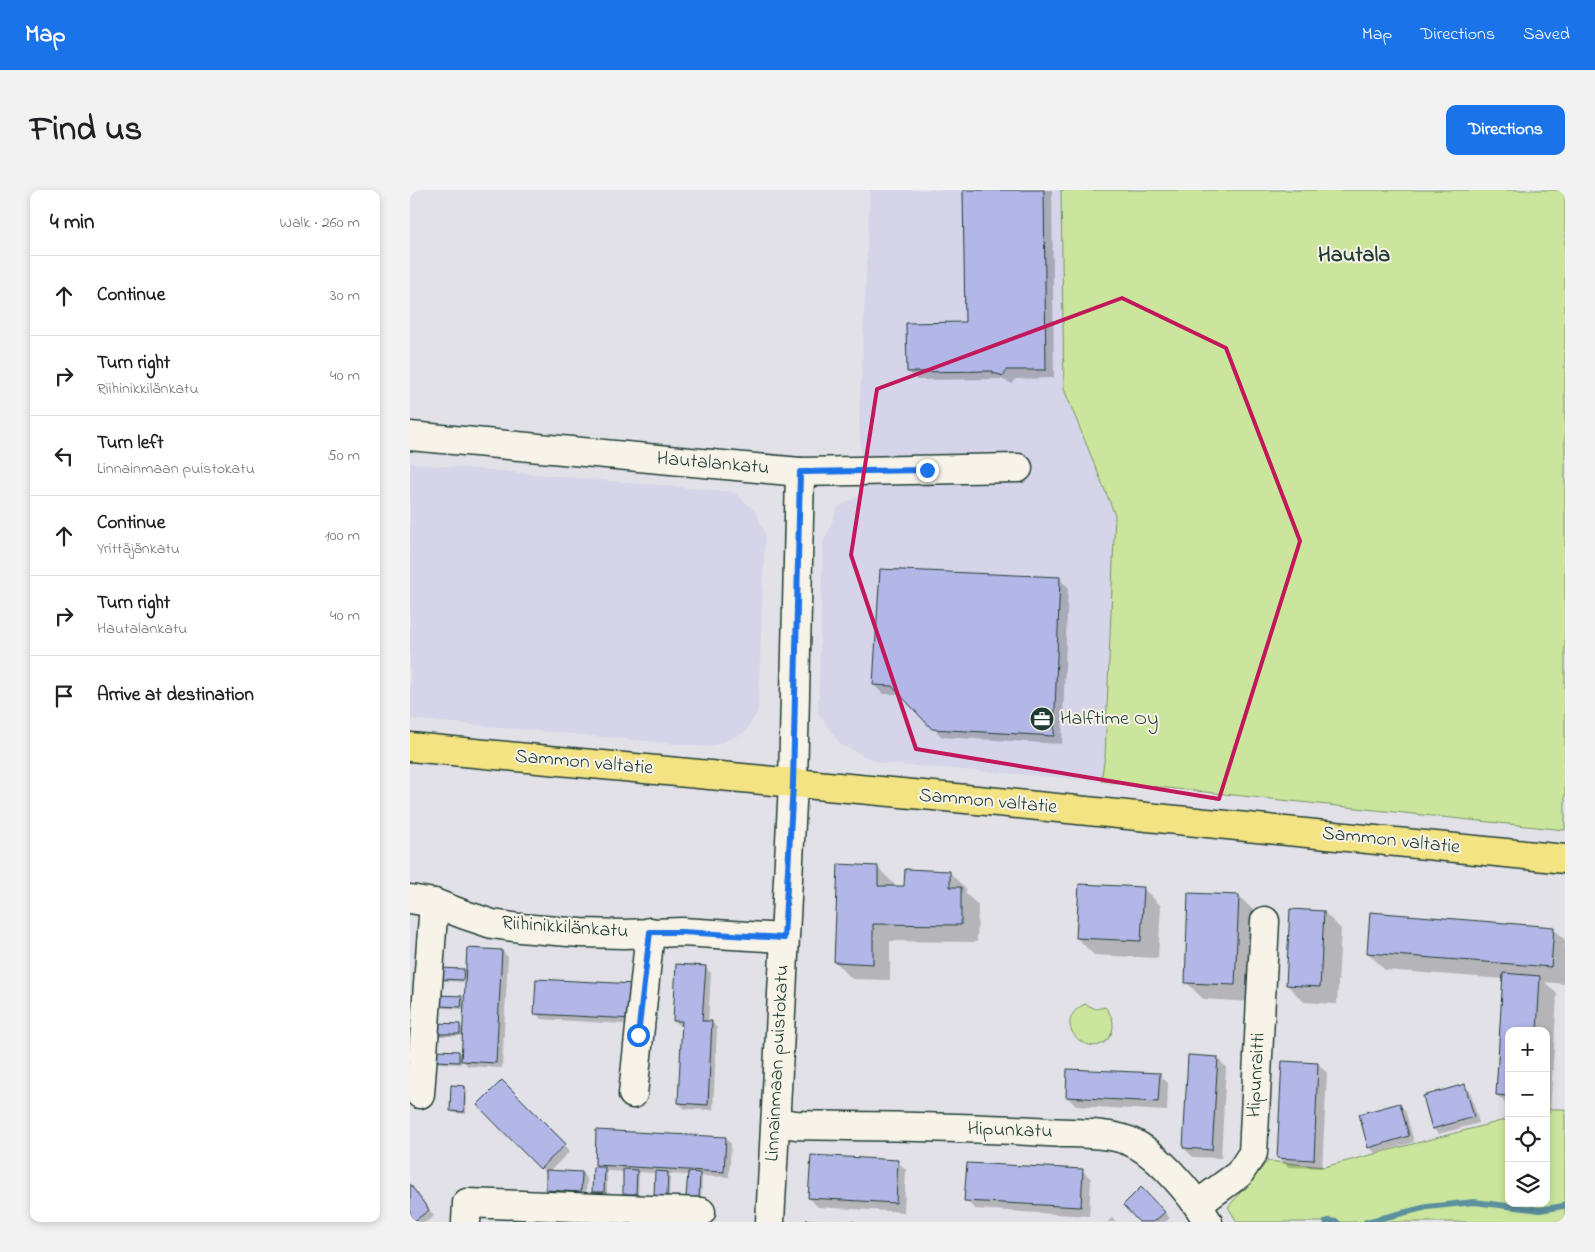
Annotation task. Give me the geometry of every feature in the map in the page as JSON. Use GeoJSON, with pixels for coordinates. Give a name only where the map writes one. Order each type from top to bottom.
{"type":"FeatureCollection","features":[{"type":"Feature","properties":{"kind":"main road","name":"Sammon valtatie"},"geometry":{"type":"LineString","coordinates":[[410,747],[1565,859]]}},
{"type":"Feature","properties":{"kind":"street","name":"Hautalankatu"},"geometry":{"type":"LineString","coordinates":[[410,436],[800,472],[1018,468]]}},
{"type":"Feature","properties":{"kind":"street","name":"Linnainmaan puistokatu"},"geometry":{"type":"LineString","coordinates":[[770,1222],[793,784],[800,472]]}},
{"type":"Feature","properties":{"kind":"street","name":"Riihinikkilänkatu"},"geometry":{"type":"LineString","coordinates":[[422,901],[492,924],[520,928],[581,933],[682,932],[784,938]]}},
{"type":"Feature","properties":{"kind":"street"},"geometry":{"type":"LineString","coordinates":[[420,1094],[422,901]]}},
{"type":"Feature","properties":{"kind":"street","name":"Hipunraitti"},"geometry":{"type":"LineString","coordinates":[[1203,1213],[1239,1174],[1253,1153],[1265,921]]}},
{"type":"Feature","properties":{"kind":"street"},"geometry":{"type":"LineString","coordinates":[[633,1094],[650,932]]}},
{"type":"Feature","properties":{"kind":"street","name":"Hipunkatu"},"geometry":{"type":"LineString","coordinates":[[776,1122],[796,1125],[1025,1130],[1123,1139],[1145,1150],[1176,1178],[1203,1213]]}},
{"type":"Feature","properties":{"kind":"street"},"geometry":{"type":"LineString","coordinates":[[466,1222],[467,1203],[629,1215],[700,1212]]}},
{"type":"Feature","properties":{"kind":"highlighted area"},"geometry":{"type":"Polygon","coordinates":[[[1122,298],[1226,348],[1300,541],[1219,799],[916,749],[851,555],[877,389],[1122,298]]]}},
{"type":"Feature","properties":{"kind":"shaded area"},"geometry":{"type":"Polygon","coordinates":[[[870,190],[1061,190],[1064,389],[1115,515],[1105,756],[1101,781],[879,763],[841,745],[818,713],[823,543],[838,507],[863,493],[859,420],[870,190]]]}},
{"type":"Feature","properties":{"kind":"shaded area"},"geometry":{"type":"Polygon","coordinates":[[[410,463],[734,492],[756,512],[765,534],[758,711],[744,733],[710,747],[410,719],[410,463]]]}},
{"type":"Feature","properties":{"kind":"green space"},"geometry":{"type":"Polygon","coordinates":[[[1061,190],[1565,190],[1565,830],[1101,781],[1105,756],[1115,515],[1064,389],[1061,190]]]}},
{"type":"Feature","properties":{"kind":"green space"},"geometry":{"type":"Polygon","coordinates":[[[1085,1004],[1096,1009],[1105,1007],[1112,1018],[1112,1032],[1105,1042],[1096,1046],[1086,1044],[1078,1039],[1072,1031],[1070,1022],[1074,1012],[1085,1004]]]}},
{"type":"Feature","properties":{"kind":"green space"},"geometry":{"type":"Polygon","coordinates":[[[1550,1109],[1565,1109],[1565,1222],[1237,1222],[1228,1207],[1268,1161],[1324,1167],[1505,1120],[1505,1207],[1550,1207],[1550,1109]]]}},
{"type":"Feature","properties":{"kind":"building"},"geometry":{"type":"Polygon","coordinates":[[[963,190],[1044,190],[1046,370],[1006,370],[1004,376],[993,373],[993,371],[907,372],[906,323],[965,322],[963,190]]]}},
{"type":"Feature","properties":{"kind":"building"},"geometry":{"type":"Polygon","coordinates":[[[880,569],[1060,577],[1054,736],[932,729],[892,686],[873,685],[880,569]]]}},
{"type":"Feature","properties":{"kind":"building"},"geometry":{"type":"Polygon","coordinates":[[[838,864],[878,866],[878,886],[904,886],[905,869],[950,871],[950,887],[961,887],[961,925],[873,924],[873,964],[834,962],[838,864]]]}},
{"type":"Feature","properties":{"kind":"building"},"geometry":{"type":"Polygon","coordinates":[[[1079,884],[1144,887],[1141,941],[1076,938],[1079,884]]]}},
{"type":"Feature","properties":{"kind":"building"},"geometry":{"type":"Polygon","coordinates":[[[1188,893],[1239,895],[1235,985],[1185,983],[1188,893]]]}},
{"type":"Feature","properties":{"kind":"building"},"geometry":{"type":"Polygon","coordinates":[[[1290,909],[1324,911],[1320,987],[1286,985],[1290,909]]]}},
{"type":"Feature","properties":{"kind":"building"},"geometry":{"type":"Polygon","coordinates":[[[1370,912],[1554,927],[1551,967],[1367,953],[1370,912]]]}},
{"type":"Feature","properties":{"kind":"building"},"geometry":{"type":"Polygon","coordinates":[[[467,948],[502,950],[496,1063],[461,1061],[467,948]]]}},
{"type":"Feature","properties":{"kind":"building"},"geometry":{"type":"Polygon","coordinates":[[[676,964],[706,966],[702,1021],[712,1021],[708,1105],[678,1103],[682,1021],[673,1021],[676,964]]]}},
{"type":"Feature","properties":{"kind":"building"},"geometry":{"type":"Polygon","coordinates":[[[440,968],[464,969],[463,980],[439,979],[440,968]]]}},
{"type":"Feature","properties":{"kind":"building"},"geometry":{"type":"Polygon","coordinates":[[[1503,973],[1540,976],[1537,1027],[1505,1027],[1505,1096],[1496,1095],[1503,973]]]}},
{"type":"Feature","properties":{"kind":"building"},"geometry":{"type":"Polygon","coordinates":[[[536,979],[636,984],[634,1019],[534,1014],[536,979]]]}},
{"type":"Feature","properties":{"kind":"building"},"geometry":{"type":"Polygon","coordinates":[[[438,995],[462,996],[461,1007],[437,1006],[438,995]]]}},
{"type":"Feature","properties":{"kind":"building"},"geometry":{"type":"Polygon","coordinates":[[[436,1023],[460,1024],[460,1034],[436,1034],[436,1023]]]}},
{"type":"Feature","properties":{"kind":"building"},"geometry":{"type":"Polygon","coordinates":[[[435,1050],[459,1051],[459,1062],[435,1061],[435,1050]]]}},
{"type":"Feature","properties":{"kind":"building"},"geometry":{"type":"Polygon","coordinates":[[[1188,1055],[1218,1057],[1212,1150],[1183,1148],[1188,1055]]]}},
{"type":"Feature","properties":{"kind":"building"},"geometry":{"type":"Polygon","coordinates":[[[1282,1061],[1318,1063],[1314,1160],[1277,1158],[1282,1061]]]}},
{"type":"Feature","properties":{"kind":"building"},"geometry":{"type":"Polygon","coordinates":[[[1067,1069],[1160,1073],[1158,1102],[1066,1097],[1067,1069]]]}},
{"type":"Feature","properties":{"kind":"building"},"geometry":{"type":"Polygon","coordinates":[[[502,1080],[566,1144],[540,1169],[477,1105],[502,1080]]]}},
{"type":"Feature","properties":{"kind":"building"},"geometry":{"type":"Polygon","coordinates":[[[1465,1084],[1474,1117],[1432,1129],[1423,1096],[1465,1084]]]}},
{"type":"Feature","properties":{"kind":"building"},"geometry":{"type":"Polygon","coordinates":[[[451,1085],[465,1086],[464,1112],[450,1111],[451,1085]]]}},
{"type":"Feature","properties":{"kind":"building"},"geometry":{"type":"Polygon","coordinates":[[[1400,1103],[1409,1136],[1368,1148],[1359,1114],[1400,1103]]]}},
{"type":"Feature","properties":{"kind":"building"},"geometry":{"type":"Polygon","coordinates":[[[596,1130],[726,1137],[724,1172],[595,1165],[596,1130]]]}},
{"type":"Feature","properties":{"kind":"building"},"geometry":{"type":"Polygon","coordinates":[[[811,1155],[898,1160],[896,1203],[808,1198],[811,1155]]]}},
{"type":"Feature","properties":{"kind":"building"},"geometry":{"type":"Polygon","coordinates":[[[967,1163],[1083,1169],[1081,1207],[964,1201],[967,1163]]]}},
{"type":"Feature","properties":{"kind":"building"},"geometry":{"type":"Polygon","coordinates":[[[593,1167],[605,1167],[604,1192],[592,1192],[593,1167]]]}},
{"type":"Feature","properties":{"kind":"building"},"geometry":{"type":"Polygon","coordinates":[[[623,1169],[637,1170],[636,1194],[623,1194],[623,1169]]]}},
{"type":"Feature","properties":{"kind":"building"},"geometry":{"type":"Polygon","coordinates":[[[546,1170],[582,1172],[581,1192],[546,1190],[546,1170]]]}},
{"type":"Feature","properties":{"kind":"building"},"geometry":{"type":"Polygon","coordinates":[[[655,1171],[668,1172],[667,1196],[654,1196],[655,1171]]]}},
{"type":"Feature","properties":{"kind":"building"},"geometry":{"type":"Polygon","coordinates":[[[688,1172],[700,1173],[699,1198],[686,1197],[688,1172]]]}},
{"type":"Feature","properties":{"kind":"building"},"geometry":{"type":"Polygon","coordinates":[[[410,1184],[429,1210],[413,1222],[410,1222],[410,1184]]]}},
{"type":"Feature","properties":{"kind":"building"},"geometry":{"type":"Polygon","coordinates":[[[1141,1187],[1165,1212],[1154,1222],[1139,1222],[1123,1205],[1141,1187]]]}},
{"type":"Feature","properties":{"kind":"building"},"geometry":{"type":"Polygon","coordinates":[[[513,1218],[543,1219],[542,1222],[513,1222],[513,1218]]]}},
{"type":"Feature","properties":{"kind":"building"},"geometry":{"type":"Polygon","coordinates":[[[806,1220],[855,1222],[806,1222],[806,1220]]]}},
{"type":"Feature","properties":{"kind":"waterway"},"geometry":{"type":"LineString","coordinates":[[1366,1222],[1427,1207],[1474,1202],[1540,1210],[1565,1204]]}},
{"type":"Feature","properties":{"kind":"waterway"},"geometry":{"type":"LineString","coordinates":[[1326,1222],[1337,1222]]}},
{"type":"Feature","properties":{"kind":"place","name":"Halftime Oy"},"geometry":{"type":"Point","coordinates":[1042,719]}},
{"type":"Feature","properties":{"kind":"district","name":"Hautala"},"geometry":{"type":"Point","coordinates":[1354,256]}},
{"type":"Feature","properties":{"kind":"route"},"geometry":{"type":"LineString","coordinates":[[638,1035],[650,932],[784,938],[793,784],[800,472],[927,470]]}}]}
